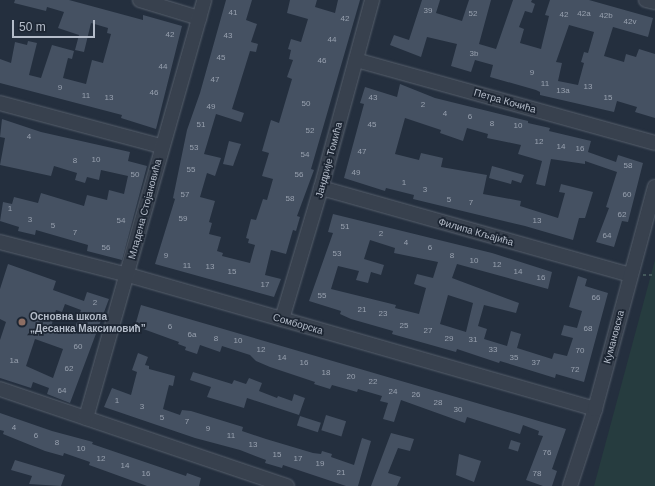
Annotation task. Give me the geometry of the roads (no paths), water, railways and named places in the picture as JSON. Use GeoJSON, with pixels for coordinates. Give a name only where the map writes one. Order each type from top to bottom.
{"type":"FeatureCollection","features":[{"type":"Feature","properties":{"kind":"street"},"geometry":{"type":"LineString","coordinates":[[140,0],[199,18]]}},
{"type":"Feature","properties":{"kind":"street","name":"Младена Стојановића"},"geometry":{"type":"LineString","coordinates":[[86,418],[128,275],[161,146],[204,0]]}},
{"type":"Feature","properties":{"kind":"street","name":"Јандрије Томића"},"geometry":{"type":"LineString","coordinates":[[282,319],[321,188],[372,0]]}},
{"type":"Feature","properties":{"kind":"street"},"geometry":{"type":"LineString","coordinates":[[646,0],[655,2]]}},
{"type":"Feature","properties":{"kind":"street","name":"Петра Кочића"},"geometry":{"type":"LineString","coordinates":[[356,60],[655,143]]}},
{"type":"Feature","properties":{"kind":"street"},"geometry":{"type":"LineString","coordinates":[[0,103],[161,146]]}},
{"type":"Feature","properties":{"kind":"street","name":"Кумановска"},"geometry":{"type":"LineString","coordinates":[[570,486],[595,409],[655,187]]}},
{"type":"Feature","properties":{"kind":"street","name":"Филипа Кљајића"},"geometry":{"type":"LineString","coordinates":[[321,188],[630,275]]}},
{"type":"Feature","properties":{"kind":"street","name":"Сомборска"},"geometry":{"type":"LineString","coordinates":[[0,242],[128,275],[595,409]]}},
{"type":"Feature","properties":{"kind":"street"},"geometry":{"type":"LineString","coordinates":[[0,389],[287,486]]}},
{"type":"Feature","properties":{"kind":"place","name":"Основна школа „Десанка Максимовић”"},"geometry":{"type":"Point","coordinates":[22,322]}}]}
